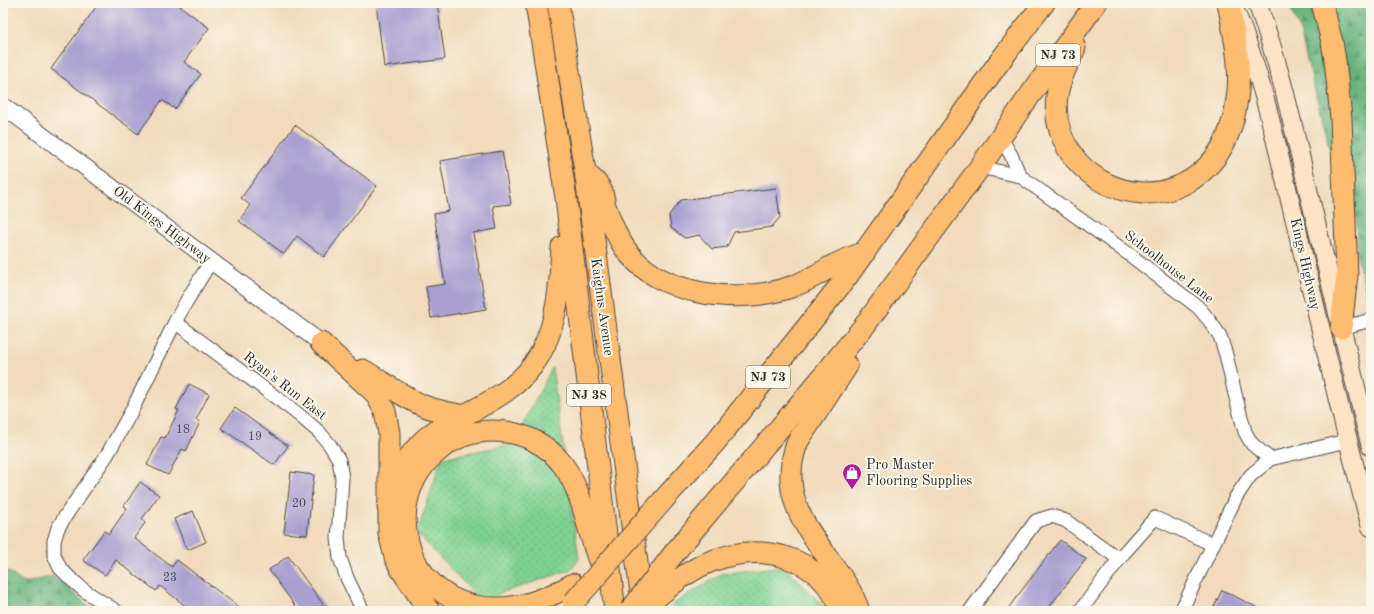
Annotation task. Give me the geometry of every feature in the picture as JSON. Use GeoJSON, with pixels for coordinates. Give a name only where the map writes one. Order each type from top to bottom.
{"type":"FeatureCollection","features":[{"type":"Feature","properties":{"kind":"highway","name":"Kaighns Avenue"},"geometry":{"type":"LineString","coordinates":[[536,3],[566,198],[614,602]]}},
{"type":"Feature","properties":{"kind":"highway","name":"Kaighns Avenue"},"geometry":{"type":"LineString","coordinates":[[558,3],[585,171],[644,611]]}},
{"type":"Feature","properties":{"kind":"highway"},"geometry":{"type":"LineString","coordinates":[[997,65],[1032,3]]}},
{"type":"Feature","properties":{"kind":"highway","name":"NJ 73"},"geometry":{"type":"LineString","coordinates":[[571,600],[616,554],[717,440],[814,319],[865,252],[997,65],[1044,3]]}},
{"type":"Feature","properties":{"kind":"highway"},"geometry":{"type":"LineString","coordinates":[[1097,3],[1059,85],[1057,96],[1057,120],[1064,143],[1070,154],[1089,173],[1110,186],[1120,190],[1144,193],[1166,191],[1189,182],[1208,166],[1217,155],[1230,130],[1238,97],[1238,82],[1236,48],[1228,3]]}},
{"type":"Feature","properties":{"kind":"highway","name":"NJ 73"},"geometry":{"type":"LineString","coordinates":[[630,611],[674,552],[865,325],[1097,3]]}},
{"type":"Feature","properties":{"kind":"highway"},"geometry":{"type":"LineString","coordinates":[[1322,3],[1336,60],[1341,118],[1347,275],[1341,328]]}},
{"type":"Feature","properties":{"kind":"highway"},"geometry":{"type":"LineString","coordinates":[[585,171],[600,188],[611,222],[624,247],[632,257],[661,279],[685,289],[713,294],[739,296],[777,291],[805,282],[836,265],[865,252]]}},
{"type":"Feature","properties":{"kind":"highway"},"geometry":{"type":"LineString","coordinates":[[388,507],[398,479],[411,455],[421,443],[432,434],[493,400],[510,388],[530,369],[539,357],[545,345],[555,315],[558,298],[566,198]]}},
{"type":"Feature","properties":{"kind":"highway"},"geometry":{"type":"LineString","coordinates":[[859,611],[849,589],[801,518],[793,496],[790,473],[794,450],[798,441],[852,359],[865,325]]}},
{"type":"Feature","properties":{"kind":"highway"},"geometry":{"type":"LineString","coordinates":[[321,343],[414,402],[432,409],[463,416]]}},
{"type":"Feature","properties":{"kind":"highway"},"geometry":{"type":"LineString","coordinates":[[321,343],[375,393],[385,411],[389,433],[389,533],[395,557],[408,581],[429,611]]}},
{"type":"Feature","properties":{"kind":"highway"},"geometry":{"type":"LineString","coordinates":[[571,600],[559,592],[531,603],[518,606],[498,608],[481,607],[455,600],[435,586],[423,573],[413,557],[409,545],[405,521],[408,495],[418,473],[426,462],[443,447],[453,441],[464,436],[488,431],[512,432],[534,440],[545,447],[555,455],[571,476],[596,555],[614,602]]}},
{"type":"Feature","properties":{"kind":"highway"},"geometry":{"type":"LineString","coordinates":[[630,611],[653,600],[679,579],[701,566],[724,557],[751,552],[776,555],[799,562],[810,568],[827,584],[842,611]]}},
{"type":"Feature","properties":{"kind":"highway"},"geometry":{"type":"LineString","coordinates":[[638,562],[659,611]]}},
{"type":"Feature","properties":{"kind":"main road","name":"Kings Highway"},"geometry":{"type":"LineString","coordinates":[[1232,3],[1248,42],[1270,118],[1347,441],[1371,527]]}},
{"type":"Feature","properties":{"kind":"main road","name":"Kings Highway"},"geometry":{"type":"LineString","coordinates":[[1257,3],[1289,108],[1341,328],[1371,446]]}},
{"type":"Feature","properties":{"kind":"street","name":"Old Kings Highway"},"geometry":{"type":"LineString","coordinates":[[3,106],[321,343]]}},
{"type":"Feature","properties":{"kind":"street"},"geometry":{"type":"LineString","coordinates":[[1001,138],[1011,155],[1020,176]]}},
{"type":"Feature","properties":{"kind":"street","name":"Schoolhouse Lane"},"geometry":{"type":"LineString","coordinates":[[980,167],[1020,176],[1130,255],[1198,307],[1220,336],[1245,432],[1252,444],[1270,459]]}},
{"type":"Feature","properties":{"kind":"street"},"geometry":{"type":"LineString","coordinates":[[116,611],[85,591],[60,568],[54,555],[54,541],[58,528],[66,515],[107,455],[131,412],[175,322],[211,262]]}},
{"type":"Feature","properties":{"kind":"street"},"geometry":{"type":"LineString","coordinates":[[1341,328],[1371,320]]}},
{"type":"Feature","properties":{"kind":"street","name":"Ryan's Run East"},"geometry":{"type":"LineString","coordinates":[[175,322],[298,414],[319,432],[330,445],[339,460],[342,478],[338,538],[340,558],[347,578],[363,611]]}},
{"type":"Feature","properties":{"kind":"street"},"geometry":{"type":"LineString","coordinates":[[1181,611],[1236,497],[1250,476],[1270,459],[1347,441]]}},
{"type":"Feature","properties":{"kind":"street"},"geometry":{"type":"LineString","coordinates":[[970,611],[1036,521],[1052,516],[1066,521],[1119,559]]}},
{"type":"Feature","properties":{"kind":"street"},"geometry":{"type":"LineString","coordinates":[[1080,611],[1119,559],[1155,518],[1212,544]]}},
{"type":"Feature","properties":{"kind":"green space"},"geometry":{"type":"Polygon","coordinates":[[[1288,3],[1364,3],[1371,29],[1371,311],[1357,258],[1356,212],[1345,210],[1299,28],[1288,3]]]}},
{"type":"Feature","properties":{"kind":"green space"},"geometry":{"type":"Polygon","coordinates":[[[552,368],[579,559],[570,570],[480,600],[417,533],[442,458],[513,444],[552,368]]]}},
{"type":"Feature","properties":{"kind":"green space"},"geometry":{"type":"Polygon","coordinates":[[[783,566],[829,611],[673,611],[672,605],[721,574],[783,566]]]}},
{"type":"Feature","properties":{"kind":"green space"},"geometry":{"type":"Polygon","coordinates":[[[3,568],[24,583],[53,576],[95,611],[3,611],[3,568]]]}},
{"type":"Feature","properties":{"kind":"building"},"geometry":{"type":"Polygon","coordinates":[[[99,3],[176,3],[209,28],[184,62],[201,74],[175,109],[162,100],[138,134],[51,69],[99,3]]]}},
{"type":"Feature","properties":{"kind":"building"},"geometry":{"type":"Polygon","coordinates":[[[376,3],[437,3],[445,59],[384,67],[376,3]]]}},
{"type":"Feature","properties":{"kind":"building"},"geometry":{"type":"Polygon","coordinates":[[[295,125],[377,186],[324,257],[297,236],[284,254],[239,221],[250,205],[241,198],[295,125]]]}},
{"type":"Feature","properties":{"kind":"building"},"geometry":{"type":"Polygon","coordinates":[[[502,151],[511,204],[493,206],[497,229],[473,233],[486,309],[431,318],[426,287],[445,284],[434,214],[449,211],[440,161],[502,151]]]}},
{"type":"Feature","properties":{"kind":"building"},"geometry":{"type":"Polygon","coordinates":[[[776,188],[780,217],[772,227],[734,232],[727,247],[712,249],[699,235],[685,238],[671,228],[669,215],[681,200],[776,188]]]}},
{"type":"Feature","properties":{"kind":"building"},"geometry":{"type":"Polygon","coordinates":[[[189,384],[209,394],[196,420],[200,422],[186,451],[182,449],[168,475],[147,465],[161,437],[165,438],[179,410],[176,409],[189,384]]]}},
{"type":"Feature","properties":{"kind":"building"},"geometry":{"type":"Polygon","coordinates":[[[235,408],[288,446],[274,465],[221,428],[235,408]]]}},
{"type":"Feature","properties":{"kind":"building"},"geometry":{"type":"Polygon","coordinates":[[[291,472],[314,475],[307,535],[284,533],[291,472]]]}},
{"type":"Feature","properties":{"kind":"building"},"geometry":{"type":"Polygon","coordinates":[[[140,482],[159,495],[142,519],[145,523],[134,538],[172,567],[177,560],[244,611],[192,611],[160,586],[156,591],[116,560],[105,575],[83,560],[104,531],[109,534],[127,508],[124,506],[140,482]]]}},
{"type":"Feature","properties":{"kind":"building"},"geometry":{"type":"Polygon","coordinates":[[[193,511],[206,542],[187,550],[174,519],[193,511]]]}},
{"type":"Feature","properties":{"kind":"building"},"geometry":{"type":"Polygon","coordinates":[[[1060,540],[1086,559],[1046,611],[1006,611],[1060,540]]]}},
{"type":"Feature","properties":{"kind":"building"},"geometry":{"type":"Polygon","coordinates":[[[288,556],[328,611],[299,611],[269,570],[288,556]]]}},
{"type":"Feature","properties":{"kind":"building"},"geometry":{"type":"Polygon","coordinates":[[[1222,590],[1264,611],[1212,611],[1222,590]]]}},
{"type":"Feature","properties":{"kind":"place","name":"Pro Master Flooring Supplies"},"geometry":{"type":"Point","coordinates":[852,490]}}]}
